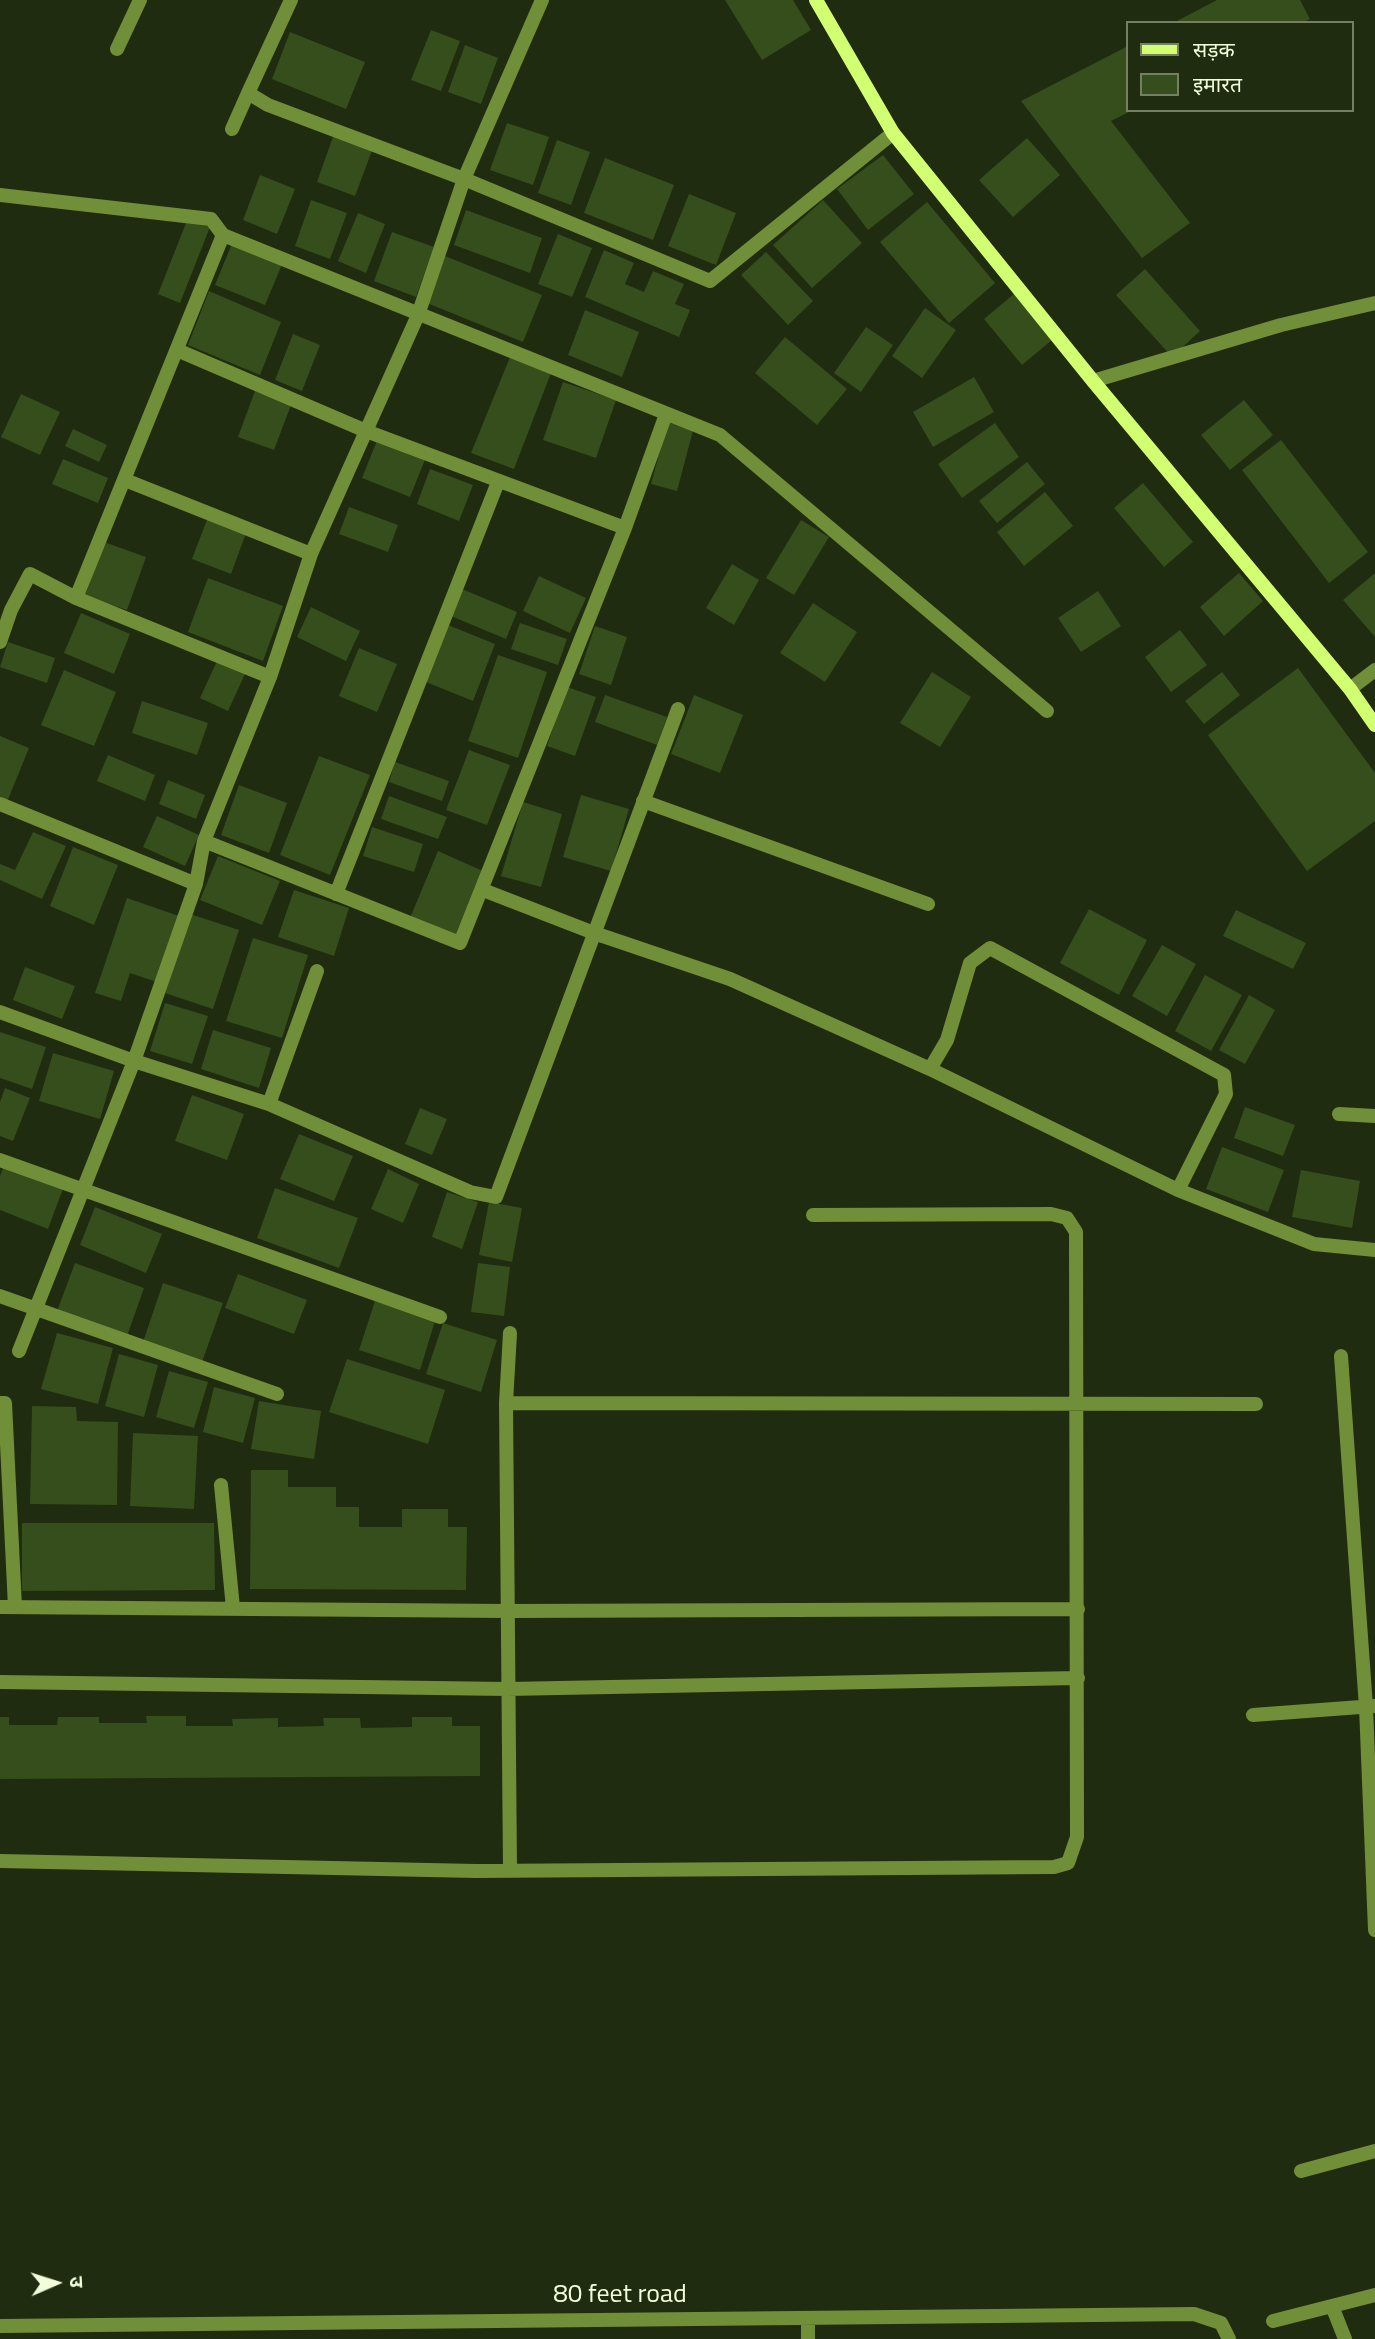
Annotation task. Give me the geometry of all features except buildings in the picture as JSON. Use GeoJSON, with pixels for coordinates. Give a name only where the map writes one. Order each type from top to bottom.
{"type":"FeatureCollection","features":[{"type":"Feature","properties":{"kind":"street"},"geometry":{"type":"LineString","coordinates":[[117,49],[140,0]]}},
{"type":"Feature","properties":{"kind":"street"},"geometry":{"type":"LineString","coordinates":[[232,129],[291,0]]}},
{"type":"Feature","properties":{"kind":"street"},"geometry":{"type":"LineString","coordinates":[[19,1351],[134,1061],[196,884],[204,841],[271,677],[311,554],[418,316],[464,179],[542,0]]}},
{"type":"Feature","properties":{"kind":"street"},"geometry":{"type":"LineString","coordinates":[[816,0],[893,133],[1093,381],[1350,689],[1375,725]]}},
{"type":"Feature","properties":{"kind":"street"},"geometry":{"type":"LineString","coordinates":[[247,93],[268,105],[464,179],[710,281],[893,133]]}},
{"type":"Feature","properties":{"kind":"street"},"geometry":{"type":"LineString","coordinates":[[0,195],[211,219],[223,235],[418,316],[720,435],[1047,711]]}},
{"type":"Feature","properties":{"kind":"street"},"geometry":{"type":"LineString","coordinates":[[76,598],[223,235]]}},
{"type":"Feature","properties":{"kind":"street"},"geometry":{"type":"LineString","coordinates":[[1093,381],[1282,325],[1375,303]]}},
{"type":"Feature","properties":{"kind":"street"},"geometry":{"type":"LineString","coordinates":[[177,350],[366,431],[625,528]]}},
{"type":"Feature","properties":{"kind":"street"},"geometry":{"type":"LineString","coordinates":[[204,841],[460,943],[625,528],[666,414]]}},
{"type":"Feature","properties":{"kind":"street"},"geometry":{"type":"LineString","coordinates":[[125,480],[311,554]]}},
{"type":"Feature","properties":{"kind":"street"},"geometry":{"type":"LineString","coordinates":[[336,894],[498,481]]}},
{"type":"Feature","properties":{"kind":"street"},"geometry":{"type":"LineString","coordinates":[[0,642],[11,610],[30,574],[76,598],[271,677]]}},
{"type":"Feature","properties":{"kind":"street"},"geometry":{"type":"LineString","coordinates":[[1350,689],[1375,670]]}},
{"type":"Feature","properties":{"kind":"street"},"geometry":{"type":"LineString","coordinates":[[0,1012],[134,1061],[269,1104],[470,1192],[496,1197],[678,709]]}},
{"type":"Feature","properties":{"kind":"street"},"geometry":{"type":"LineString","coordinates":[[643,801],[928,904]]}},
{"type":"Feature","properties":{"kind":"street"},"geometry":{"type":"LineString","coordinates":[[0,804],[196,884]]}},
{"type":"Feature","properties":{"kind":"street"},"geometry":{"type":"LineString","coordinates":[[483,890],[594,933],[730,979],[930,1069],[1178,1190],[1314,1244],[1375,1250]]}},
{"type":"Feature","properties":{"kind":"street"},"geometry":{"type":"LineString","coordinates":[[930,1069],[947,1040],[970,963],[990,948],[1224,1075],[1226,1094],[1178,1190]]}},
{"type":"Feature","properties":{"kind":"street"},"geometry":{"type":"LineString","coordinates":[[269,1104],[317,971]]}},
{"type":"Feature","properties":{"kind":"street"},"geometry":{"type":"LineString","coordinates":[[1339,1114],[1375,1116]]}},
{"type":"Feature","properties":{"kind":"street"},"geometry":{"type":"LineString","coordinates":[[0,1160],[440,1317]]}},
{"type":"Feature","properties":{"kind":"street"},"geometry":{"type":"LineString","coordinates":[[0,1861],[510,1870],[1054,1867],[1068,1863],[1077,1837],[1076,1232],[1067,1218],[1051,1214],[813,1214]]}},
{"type":"Feature","properties":{"kind":"street"},"geometry":{"type":"LineString","coordinates":[[0,1296],[277,1394]]}},
{"type":"Feature","properties":{"kind":"street"},"geometry":{"type":"LineString","coordinates":[[510,1333],[506,1403],[506,1689],[510,1870]]}},
{"type":"Feature","properties":{"kind":"street"},"geometry":{"type":"LineString","coordinates":[[1341,1356],[1371,1706],[1375,1930]]}},
{"type":"Feature","properties":{"kind":"street"},"geometry":{"type":"LineString","coordinates":[[0,1403],[5,1403],[7,1607],[507,1611],[1078,1609]]}},
{"type":"Feature","properties":{"kind":"street"},"geometry":{"type":"LineString","coordinates":[[506,1403],[1256,1404]]}},
{"type":"Feature","properties":{"kind":"street"},"geometry":{"type":"LineString","coordinates":[[221,1485],[233,1608]]}},
{"type":"Feature","properties":{"kind":"street"},"geometry":{"type":"LineString","coordinates":[[0,1682],[506,1689],[1078,1678]]}},
{"type":"Feature","properties":{"kind":"street"},"geometry":{"type":"LineString","coordinates":[[1253,1715],[1371,1706]]}},
{"type":"Feature","properties":{"kind":"street"},"geometry":{"type":"LineString","coordinates":[[1301,2171],[1375,2151]]}},
{"type":"Feature","properties":{"kind":"street"},"geometry":{"type":"LineString","coordinates":[[1273,2321],[1375,2295]]}},
{"type":"Feature","properties":{"kind":"street"},"geometry":{"type":"LineString","coordinates":[[1332,2306],[1345,2339]]}},
{"type":"Feature","properties":{"kind":"street","name":"80 feet road"},"geometry":{"type":"LineString","coordinates":[[0,2326],[1194,2314],[1221,2323],[1228,2339]]}},
{"type":"Feature","properties":{"kind":"street"},"geometry":{"type":"LineString","coordinates":[[808,2319],[808,2339]]}}]}
